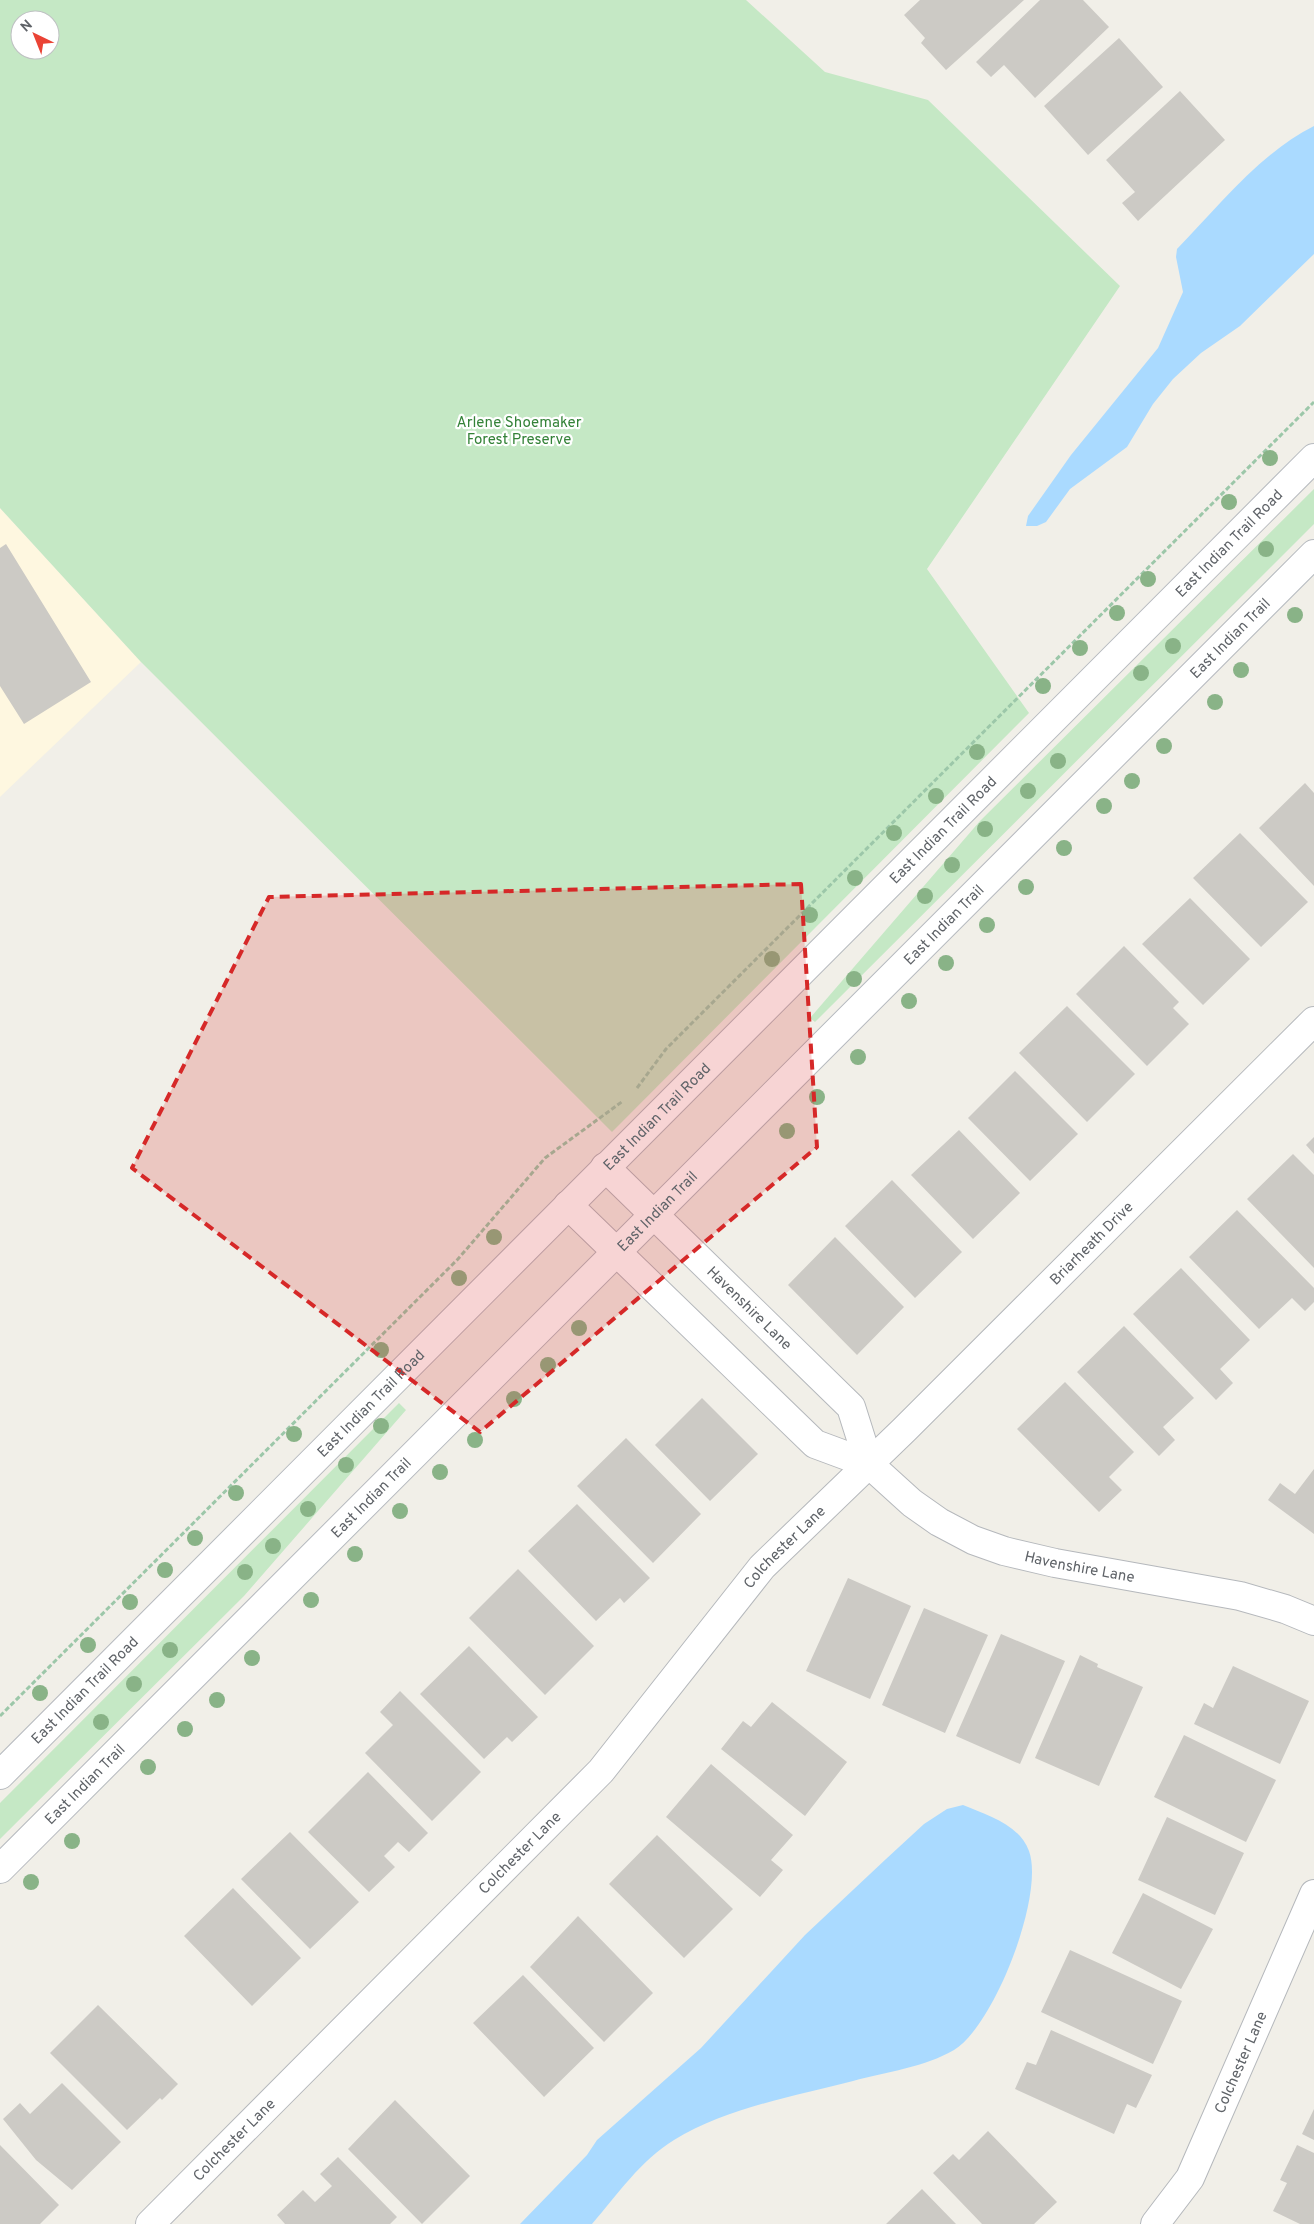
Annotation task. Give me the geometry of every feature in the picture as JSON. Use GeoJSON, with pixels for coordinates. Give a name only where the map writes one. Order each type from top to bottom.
{"type":"FeatureCollection","features":[{"type":"Feature","properties":{"kind":"main road","name":"East Indian Trail Road"},"geometry":{"type":"LineString","coordinates":[[0,1775],[1314,458]]}},
{"type":"Feature","properties":{"kind":"main road","name":"East Indian Trail"},"geometry":{"type":"LineString","coordinates":[[0,1869],[1314,554]]}},
{"type":"Feature","properties":{"kind":"main road","name":"Briarheath Drive"},"geometry":{"type":"LineString","coordinates":[[869,1464],[1314,1021]]}},
{"type":"Feature","properties":{"kind":"main road","name":"Havenshire Lane"},"geometry":{"type":"LineString","coordinates":[[605,1167],[851,1407],[869,1464]]}},
{"type":"Feature","properties":{"kind":"main road","name":"Havenshire Lane"},"geometry":{"type":"LineString","coordinates":[[568,1205],[815,1444],[869,1464],[912,1503],[939,1522],[973,1540],[1004,1551],[1055,1563],[1240,1596],[1285,1609],[1314,1621]]}},
{"type":"Feature","properties":{"kind":"main road","name":"Colchester Lane"},"geometry":{"type":"LineString","coordinates":[[150,2224],[601,1771],[762,1567],[869,1464]]}},
{"type":"Feature","properties":{"kind":"main road","name":"Colchester Lane"},"geometry":{"type":"LineString","coordinates":[[1155,2224],[1190,2178],[1314,1894]]}},
{"type":"Feature","properties":{"kind":"path"},"geometry":{"type":"LineString","coordinates":[[0,1716],[458,1259],[545,1158],[631,1096],[666,1049],[1314,402]]}},
{"type":"Feature","properties":{"kind":"highlighted area"},"geometry":{"type":"Polygon","coordinates":[[[801,884],[817,1147],[480,1432],[132,1168],[269,897],[801,884]]]}},
{"type":"Feature","properties":{"kind":"shaded area"},"geometry":{"type":"Polygon","coordinates":[[[0,508],[141,662],[0,797],[0,508]]]}},
{"type":"Feature","properties":{"kind":"green space","name":"Arlene Shoemaker Forest Preserve"},"geometry":{"type":"Polygon","coordinates":[[[0,0],[746,0],[825,72],[928,100],[1120,286],[927,569],[1029,713],[612,1132],[141,662],[0,508],[0,0]]]}},
{"type":"Feature","properties":{"kind":"green space"},"geometry":{"type":"Polygon","coordinates":[[[1314,489],[1314,524],[815,1022],[810,1018],[980,821],[1314,489]]]}},
{"type":"Feature","properties":{"kind":"green space"},"geometry":{"type":"Polygon","coordinates":[[[399,1403],[406,1410],[244,1596],[0,1839],[0,1803],[399,1403]]]}},
{"type":"Feature","properties":{"kind":"water"},"geometry":{"type":"Polygon","coordinates":[[[1314,126],[1314,254],[1240,326],[1201,353],[1173,379],[1153,404],[1127,447],[1070,489],[1046,522],[1037,526],[1026,526],[1028,516],[1071,455],[1158,348],[1183,292],[1176,257],[1177,249],[1258,165],[1294,137],[1314,126]]]}},
{"type":"Feature","properties":{"kind":"water"},"geometry":{"type":"Polygon","coordinates":[[[963,1805],[992,1817],[1018,1834],[1029,1851],[1032,1871],[1030,1897],[1023,1927],[1012,1958],[1000,1988],[985,2015],[969,2036],[954,2050],[931,2061],[761,2104],[716,2119],[694,2129],[674,2140],[651,2157],[592,2224],[520,2224],[587,2155],[597,2140],[701,2048],[805,1935],[924,1824],[947,1809],[963,1805]]]}},
{"type":"Feature","properties":{"kind":"building"},"geometry":{"type":"Polygon","coordinates":[[[920,0],[1024,0],[946,70],[921,43],[925,38],[904,15],[920,0]]]}},
{"type":"Feature","properties":{"kind":"building"},"geometry":{"type":"Polygon","coordinates":[[[1040,0],[1083,0],[1109,27],[1035,98],[1004,65],[991,77],[976,62],[1040,0]]]}},
{"type":"Feature","properties":{"kind":"building"},"geometry":{"type":"Polygon","coordinates":[[[1119,38],[1163,87],[1088,155],[1044,106],[1119,38]]]}},
{"type":"Feature","properties":{"kind":"building"},"geometry":{"type":"Polygon","coordinates":[[[1180,91],[1225,140],[1138,221],[1122,203],[1135,192],[1106,160],[1180,91]]]}},
{"type":"Feature","properties":{"kind":"building"},"geometry":{"type":"Polygon","coordinates":[[[6,544],[91,682],[24,724],[0,686],[0,548],[6,544]]]}},
{"type":"Feature","properties":{"kind":"building"},"geometry":{"type":"Polygon","coordinates":[[[1305,783],[1314,793],[1314,886],[1259,828],[1305,783]]]}},
{"type":"Feature","properties":{"kind":"building"},"geometry":{"type":"Polygon","coordinates":[[[1240,833],[1308,902],[1261,947],[1193,878],[1240,833]]]}},
{"type":"Feature","properties":{"kind":"building"},"geometry":{"type":"Polygon","coordinates":[[[1190,898],[1250,959],[1203,1005],[1142,944],[1190,898]]]}},
{"type":"Feature","properties":{"kind":"building"},"geometry":{"type":"Polygon","coordinates":[[[1124,946],[1179,1002],[1173,1008],[1189,1024],[1147,1066],[1076,994],[1124,946]]]}},
{"type":"Feature","properties":{"kind":"building"},"geometry":{"type":"Polygon","coordinates":[[[1067,1006],[1135,1074],[1087,1122],[1019,1053],[1067,1006]]]}},
{"type":"Feature","properties":{"kind":"building"},"geometry":{"type":"Polygon","coordinates":[[[1015,1071],[1078,1134],[1030,1181],[968,1118],[1015,1071]]]}},
{"type":"Feature","properties":{"kind":"building"},"geometry":{"type":"Polygon","coordinates":[[[959,1130],[1020,1193],[973,1239],[911,1175],[959,1130]]]}},
{"type":"Feature","properties":{"kind":"building"},"geometry":{"type":"Polygon","coordinates":[[[1314,1137],[1314,1154],[1306,1145],[1314,1137]]]}},
{"type":"Feature","properties":{"kind":"building"},"geometry":{"type":"Polygon","coordinates":[[[1293,1154],[1314,1175],[1314,1268],[1247,1199],[1293,1154]]]}},
{"type":"Feature","properties":{"kind":"building"},"geometry":{"type":"Polygon","coordinates":[[[892,1180],[962,1252],[915,1298],[845,1226],[892,1180]]]}},
{"type":"Feature","properties":{"kind":"building"},"geometry":{"type":"Polygon","coordinates":[[[1237,1210],[1314,1288],[1314,1302],[1305,1311],[1292,1298],[1259,1329],[1189,1257],[1237,1210]]]}},
{"type":"Feature","properties":{"kind":"building"},"geometry":{"type":"Polygon","coordinates":[[[835,1237],[904,1307],[857,1355],[788,1285],[835,1237]]]}},
{"type":"Feature","properties":{"kind":"building"},"geometry":{"type":"Polygon","coordinates":[[[1181,1268],[1250,1340],[1220,1369],[1233,1383],[1216,1400],[1133,1314],[1181,1268]]]}},
{"type":"Feature","properties":{"kind":"building"},"geometry":{"type":"Polygon","coordinates":[[[1124,1326],[1194,1398],[1163,1427],[1175,1440],[1159,1456],[1077,1372],[1124,1326]]]}},
{"type":"Feature","properties":{"kind":"building"},"geometry":{"type":"Polygon","coordinates":[[[1065,1382],[1134,1452],[1109,1477],[1122,1490],[1099,1512],[1017,1429],[1065,1382]]]}},
{"type":"Feature","properties":{"kind":"building"},"geometry":{"type":"Polygon","coordinates":[[[702,1398],[758,1454],[710,1501],[655,1445],[702,1398]]]}},
{"type":"Feature","properties":{"kind":"building"},"geometry":{"type":"Polygon","coordinates":[[[626,1438],[701,1514],[653,1563],[577,1486],[626,1438]]]}},
{"type":"Feature","properties":{"kind":"building"},"geometry":{"type":"Polygon","coordinates":[[[1314,1469],[1314,1534],[1268,1500],[1280,1483],[1295,1494],[1314,1469]]]}},
{"type":"Feature","properties":{"kind":"building"},"geometry":{"type":"Polygon","coordinates":[[[577,1504],[650,1578],[624,1603],[620,1598],[596,1621],[528,1551],[577,1504]]]}},
{"type":"Feature","properties":{"kind":"building"},"geometry":{"type":"Polygon","coordinates":[[[518,1569],[594,1646],[545,1695],[469,1618],[518,1569]]]}},
{"type":"Feature","properties":{"kind":"building"},"geometry":{"type":"Polygon","coordinates":[[[848,1578],[911,1606],[870,1699],[806,1671],[848,1578]]]}},
{"type":"Feature","properties":{"kind":"building"},"geometry":{"type":"Polygon","coordinates":[[[924,1608],[988,1635],[945,1733],[882,1705],[924,1608]]]}},
{"type":"Feature","properties":{"kind":"building"},"geometry":{"type":"Polygon","coordinates":[[[1001,1634],[1065,1661],[1020,1764],[956,1736],[1001,1634]]]}},
{"type":"Feature","properties":{"kind":"building"},"geometry":{"type":"Polygon","coordinates":[[[469,1646],[538,1717],[512,1742],[507,1737],[484,1759],[420,1694],[469,1646]]]}},
{"type":"Feature","properties":{"kind":"building"},"geometry":{"type":"Polygon","coordinates":[[[1080,1655],[1098,1664],[1097,1667],[1143,1687],[1099,1786],[1035,1758],[1080,1655]]]}},
{"type":"Feature","properties":{"kind":"building"},"geometry":{"type":"Polygon","coordinates":[[[1233,1666],[1309,1701],[1280,1764],[1194,1724],[1204,1703],[1213,1708],[1233,1666]]]}},
{"type":"Feature","properties":{"kind":"building"},"geometry":{"type":"Polygon","coordinates":[[[400,1691],[481,1772],[432,1821],[365,1753],[393,1725],[380,1712],[400,1691]]]}},
{"type":"Feature","properties":{"kind":"building"},"geometry":{"type":"Polygon","coordinates":[[[772,1702],[847,1762],[805,1816],[721,1749],[743,1721],[751,1727],[772,1702]]]}},
{"type":"Feature","properties":{"kind":"building"},"geometry":{"type":"Polygon","coordinates":[[[1184,1735],[1276,1780],[1246,1842],[1154,1797],[1184,1735]]]}},
{"type":"Feature","properties":{"kind":"building"},"geometry":{"type":"Polygon","coordinates":[[[711,1764],[793,1835],[771,1860],[783,1870],[760,1897],[666,1817],[711,1764]]]}},
{"type":"Feature","properties":{"kind":"building"},"geometry":{"type":"Polygon","coordinates":[[[368,1772],[428,1833],[409,1852],[398,1842],[384,1856],[395,1867],[369,1892],[308,1832],[368,1772]]]}},
{"type":"Feature","properties":{"kind":"building"},"geometry":{"type":"Polygon","coordinates":[[[1167,1817],[1244,1853],[1215,1915],[1138,1880],[1167,1817]]]}},
{"type":"Feature","properties":{"kind":"building"},"geometry":{"type":"Polygon","coordinates":[[[290,1832],[359,1902],[310,1949],[241,1879],[290,1832]]]}},
{"type":"Feature","properties":{"kind":"building"},"geometry":{"type":"Polygon","coordinates":[[[657,1835],[733,1909],[684,1958],[609,1884],[657,1835]]]}},
{"type":"Feature","properties":{"kind":"building"},"geometry":{"type":"Polygon","coordinates":[[[233,1888],[301,1958],[252,2006],[184,1936],[233,1888]]]}},
{"type":"Feature","properties":{"kind":"building"},"geometry":{"type":"Polygon","coordinates":[[[1143,1893],[1213,1929],[1181,1989],[1112,1953],[1143,1893]]]}},
{"type":"Feature","properties":{"kind":"building"},"geometry":{"type":"Polygon","coordinates":[[[578,1916],[653,1993],[604,2042],[530,1967],[578,1916]]]}},
{"type":"Feature","properties":{"kind":"building"},"geometry":{"type":"Polygon","coordinates":[[[1070,1950],[1182,2001],[1153,2064],[1041,2012],[1070,1950]]]}},
{"type":"Feature","properties":{"kind":"building"},"geometry":{"type":"Polygon","coordinates":[[[523,1975],[594,2048],[544,2097],[473,2023],[523,1975]]]}},
{"type":"Feature","properties":{"kind":"building"},"geometry":{"type":"Polygon","coordinates":[[[98,2005],[178,2084],[162,2100],[160,2098],[127,2130],[50,2053],[98,2005]]]}},
{"type":"Feature","properties":{"kind":"building"},"geometry":{"type":"Polygon","coordinates":[[[1051,2030],[1152,2075],[1136,2108],[1127,2104],[1114,2134],[1015,2089],[1027,2062],[1036,2065],[1051,2030]]]}},
{"type":"Feature","properties":{"kind":"building"},"geometry":{"type":"Polygon","coordinates":[[[62,2083],[121,2142],[72,2190],[36,2160],[3,2119],[20,2103],[30,2114],[62,2083]]]}},
{"type":"Feature","properties":{"kind":"building"},"geometry":{"type":"Polygon","coordinates":[[[395,2100],[470,2176],[422,2224],[348,2149],[395,2100]]]}},
{"type":"Feature","properties":{"kind":"building"},"geometry":{"type":"Polygon","coordinates":[[[1314,2109],[1314,2140],[1302,2134],[1314,2109]]]}},
{"type":"Feature","properties":{"kind":"building"},"geometry":{"type":"Polygon","coordinates":[[[988,2131],[1057,2202],[1034,2224],[982,2224],[933,2173],[953,2154],[959,2160],[988,2131]]]}},
{"type":"Feature","properties":{"kind":"building"},"geometry":{"type":"Polygon","coordinates":[[[0,2145],[59,2205],[40,2224],[0,2224],[0,2145]]]}},
{"type":"Feature","properties":{"kind":"building"},"geometry":{"type":"Polygon","coordinates":[[[1297,2145],[1314,2153],[1314,2224],[1300,2224],[1273,2211],[1287,2183],[1280,2180],[1297,2145]]]}},
{"type":"Feature","properties":{"kind":"building"},"geometry":{"type":"Polygon","coordinates":[[[338,2157],[397,2217],[390,2224],[285,2224],[277,2215],[303,2190],[315,2202],[332,2186],[320,2174],[338,2157]]]}},
{"type":"Feature","properties":{"kind":"building"},"geometry":{"type":"Polygon","coordinates":[[[922,2189],[956,2224],[886,2224],[922,2189]]]}}]}
